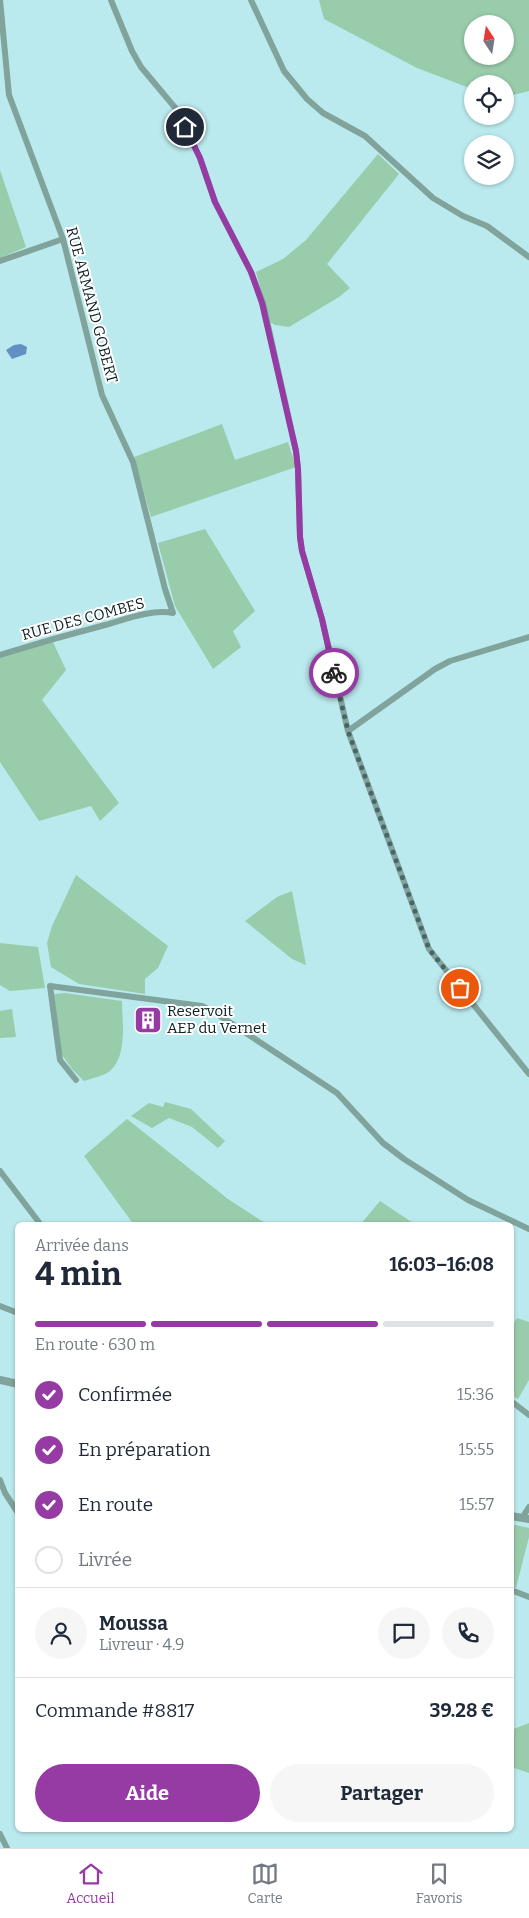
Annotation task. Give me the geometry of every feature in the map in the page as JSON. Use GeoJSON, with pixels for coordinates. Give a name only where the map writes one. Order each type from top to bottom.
{"type":"FeatureCollection","features":[{"type":"Feature","properties":{"kind":"street","name":"RUE ARMAND GOBERT"},"geometry":{"type":"LineString","coordinates":[[0,0],[4,81],[63,239],[98,381],[110,413],[133,462],[165,589],[173,613]]}},
{"type":"Feature","properties":{"kind":"street"},"geometry":{"type":"LineString","coordinates":[[111,0],[141,67],[177,110],[200,158],[215,202],[251,272],[262,303],[296,451],[302,551],[322,619],[348,731],[429,949],[529,1074]]}},
{"type":"Feature","properties":{"kind":"street"},"geometry":{"type":"LineString","coordinates":[[251,0],[284,70],[307,99],[323,113],[365,136],[433,198],[463,216],[487,226],[529,257]]}},
{"type":"Feature","properties":{"kind":"street"},"geometry":{"type":"LineString","coordinates":[[0,261],[38,246],[63,239]]}},
{"type":"Feature","properties":{"kind":"street","name":"RUE DES COMBES"},"geometry":{"type":"LineString","coordinates":[[0,655],[128,619],[165,612],[173,613]]}},
{"type":"Feature","properties":{"kind":"street"},"geometry":{"type":"LineString","coordinates":[[348,731],[450,661],[529,637]]}},
{"type":"Feature","properties":{"kind":"street"},"geometry":{"type":"LineString","coordinates":[[76,1080],[60,1060],[50,986],[188,1003],[214,1012],[337,1093],[383,1143],[404,1159],[468,1200],[529,1229]]}},
{"type":"Feature","properties":{"kind":"street"},"geometry":{"type":"LineString","coordinates":[[0,1170],[39,1222]]}},
{"type":"Feature","properties":{"kind":"street"},"geometry":{"type":"LineString","coordinates":[[0,1306],[15,1312]]}},
{"type":"Feature","properties":{"kind":"street"},"geometry":{"type":"LineString","coordinates":[[0,1380],[15,1383]]}},
{"type":"Feature","properties":{"kind":"street"},"geometry":{"type":"LineString","coordinates":[[514,1403],[529,1415]]}},
{"type":"Feature","properties":{"kind":"street"},"geometry":{"type":"LineString","coordinates":[[0,1480],[5,1493],[15,1508]]}},
{"type":"Feature","properties":{"kind":"street"},"geometry":{"type":"LineString","coordinates":[[526,1518],[529,1507]]}},
{"type":"Feature","properties":{"kind":"street"},"geometry":{"type":"LineString","coordinates":[[514,1591],[529,1597]]}},
{"type":"Feature","properties":{"kind":"street"},"geometry":{"type":"LineString","coordinates":[[0,1834],[7,1848]]}},
{"type":"Feature","properties":{"kind":"green space"},"geometry":{"type":"Polygon","coordinates":[[[319,0],[529,0],[529,91],[514,95],[514,75],[464,75],[464,86],[417,68],[324,19],[319,0]]]}},
{"type":"Feature","properties":{"kind":"green space"},"geometry":{"type":"Polygon","coordinates":[[[378,154],[399,174],[327,264],[350,288],[339,297],[289,327],[275,325],[270,322],[256,272],[283,259],[306,240],[378,154]]]}},
{"type":"Feature","properties":{"kind":"green space"},"geometry":{"type":"Polygon","coordinates":[[[0,170],[26,247],[0,258],[0,170]]]}},
{"type":"Feature","properties":{"kind":"green space"},"geometry":{"type":"Polygon","coordinates":[[[222,424],[235,460],[288,442],[296,467],[151,517],[134,457],[222,424]]]}},
{"type":"Feature","properties":{"kind":"green space"},"geometry":{"type":"Polygon","coordinates":[[[205,529],[255,611],[233,631],[241,647],[213,669],[175,606],[158,543],[205,529]]]}},
{"type":"Feature","properties":{"kind":"green space"},"geometry":{"type":"Polygon","coordinates":[[[53,642],[66,670],[42,700],[119,803],[100,821],[91,806],[39,821],[0,762],[0,657],[53,642]]]}},
{"type":"Feature","properties":{"kind":"green space"},"geometry":{"type":"Polygon","coordinates":[[[76,875],[168,946],[158,968],[145,979],[145,994],[79,984],[51,967],[47,943],[52,926],[76,875]]]}},
{"type":"Feature","properties":{"kind":"green space"},"geometry":{"type":"Polygon","coordinates":[[[292,891],[306,965],[292,959],[245,921],[277,897],[292,891]]]}},
{"type":"Feature","properties":{"kind":"green space"},"geometry":{"type":"Polygon","coordinates":[[[0,943],[38,947],[45,988],[10,991],[0,985],[0,943]]]}},
{"type":"Feature","properties":{"kind":"green space"},"geometry":{"type":"Polygon","coordinates":[[[65,993],[122,1001],[122,1047],[116,1064],[105,1074],[84,1081],[72,1069],[60,1052],[54,994],[65,993]]]}},
{"type":"Feature","properties":{"kind":"green space"},"geometry":{"type":"Polygon","coordinates":[[[12,1009],[16,1037],[0,1038],[0,1011],[12,1009]]]}},
{"type":"Feature","properties":{"kind":"green space"},"geometry":{"type":"Polygon","coordinates":[[[165,1102],[191,1109],[225,1141],[218,1148],[192,1127],[169,1118],[152,1128],[131,1116],[149,1103],[163,1107],[165,1102]]]}},
{"type":"Feature","properties":{"kind":"green space"},"geometry":{"type":"Polygon","coordinates":[[[127,1119],[228,1199],[263,1222],[132,1222],[84,1156],[127,1119]]]}},
{"type":"Feature","properties":{"kind":"green space"},"geometry":{"type":"Polygon","coordinates":[[[380,1201],[412,1222],[362,1222],[380,1201]]]}},
{"type":"Feature","properties":{"kind":"green space"},"geometry":{"type":"Polygon","coordinates":[[[517,1318],[529,1322],[529,1380],[518,1399],[514,1397],[514,1323],[517,1318]]]}},
{"type":"Feature","properties":{"kind":"green space"},"geometry":{"type":"Polygon","coordinates":[[[514,1525],[529,1528],[529,1537],[516,1588],[514,1587],[514,1525]]]}},
{"type":"Feature","properties":{"kind":"green space"},"geometry":{"type":"Polygon","coordinates":[[[529,1723],[529,1773],[514,1768],[514,1729],[529,1723]]]}},
{"type":"Feature","properties":{"kind":"water"},"geometry":{"type":"Polygon","coordinates":[[[21,344],[27,347],[26,354],[12,359],[6,350],[14,345],[21,344]]]}},
{"type":"Feature","properties":{"kind":"way so far"},"geometry":{"type":"LineString","coordinates":[[334,673],[348,731],[429,949],[460,988]]}},
{"type":"Feature","properties":{"kind":"place","name":"Reservoit AEP du Vernet"},"geometry":{"type":"Point","coordinates":[148,1020]}},
{"type":"Feature","properties":{"kind":"route"},"geometry":{"type":"LineString","coordinates":[[185,127],[200,158],[215,202],[251,272],[262,303],[296,451],[302,551],[322,619],[334,673]]}}]}
